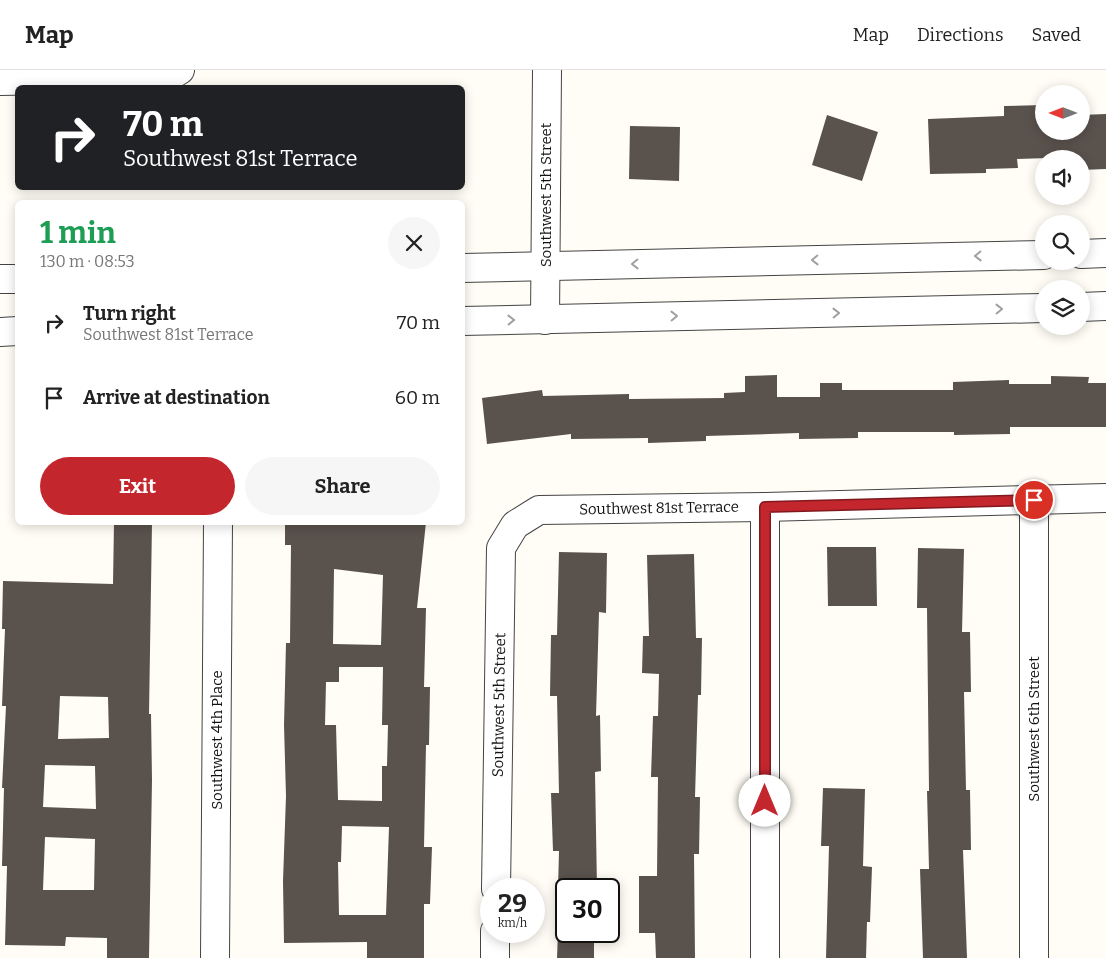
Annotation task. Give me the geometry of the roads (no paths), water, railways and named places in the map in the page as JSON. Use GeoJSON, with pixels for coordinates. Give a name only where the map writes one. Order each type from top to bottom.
{"type":"FeatureCollection","features":[{"type":"Feature","properties":{"kind":"street"},"geometry":{"type":"LineString","coordinates":[[0,82],[167,78],[180,70]]}},
{"type":"Feature","properties":{"kind":"street","name":"Southwest 5th Street"},"geometry":{"type":"LineString","coordinates":[[546,320],[547,70]]}},
{"type":"Feature","properties":{"kind":"street"},"geometry":{"type":"LineString","coordinates":[[1090,254],[1106,253]]}},
{"type":"Feature","properties":{"kind":"street"},"geometry":{"type":"LineString","coordinates":[[465,268],[1035,255]]}},
{"type":"Feature","properties":{"kind":"street"},"geometry":{"type":"LineString","coordinates":[[0,279],[15,279]]}},
{"type":"Feature","properties":{"kind":"street"},"geometry":{"type":"LineString","coordinates":[[1090,307],[1106,306]]}},
{"type":"Feature","properties":{"kind":"street"},"geometry":{"type":"LineString","coordinates":[[465,321],[1035,308]]}},
{"type":"Feature","properties":{"kind":"street"},"geometry":{"type":"LineString","coordinates":[[0,332],[15,331]]}},
{"type":"Feature","properties":{"kind":"street","name":"Southwest 81st Terrace"},"geometry":{"type":"LineString","coordinates":[[515,525],[540,510],[765,507],[1106,498]]}},
{"type":"Feature","properties":{"kind":"street","name":"Southwest 6th Street"},"geometry":{"type":"LineString","coordinates":[[1034,500],[1034,958]]}},
{"type":"Feature","properties":{"kind":"street"},"geometry":{"type":"LineString","coordinates":[[765,507],[765,958]]}},
{"type":"Feature","properties":{"kind":"street","name":"Southwest 4th Place"},"geometry":{"type":"LineString","coordinates":[[216,958],[218,525]]}},
{"type":"Feature","properties":{"kind":"street","name":"Southwest 5th Street"},"geometry":{"type":"LineString","coordinates":[[496,878],[501,548],[515,525]]}},
{"type":"Feature","properties":{"kind":"street"},"geometry":{"type":"LineString","coordinates":[[495,943],[495,958]]}}]}
